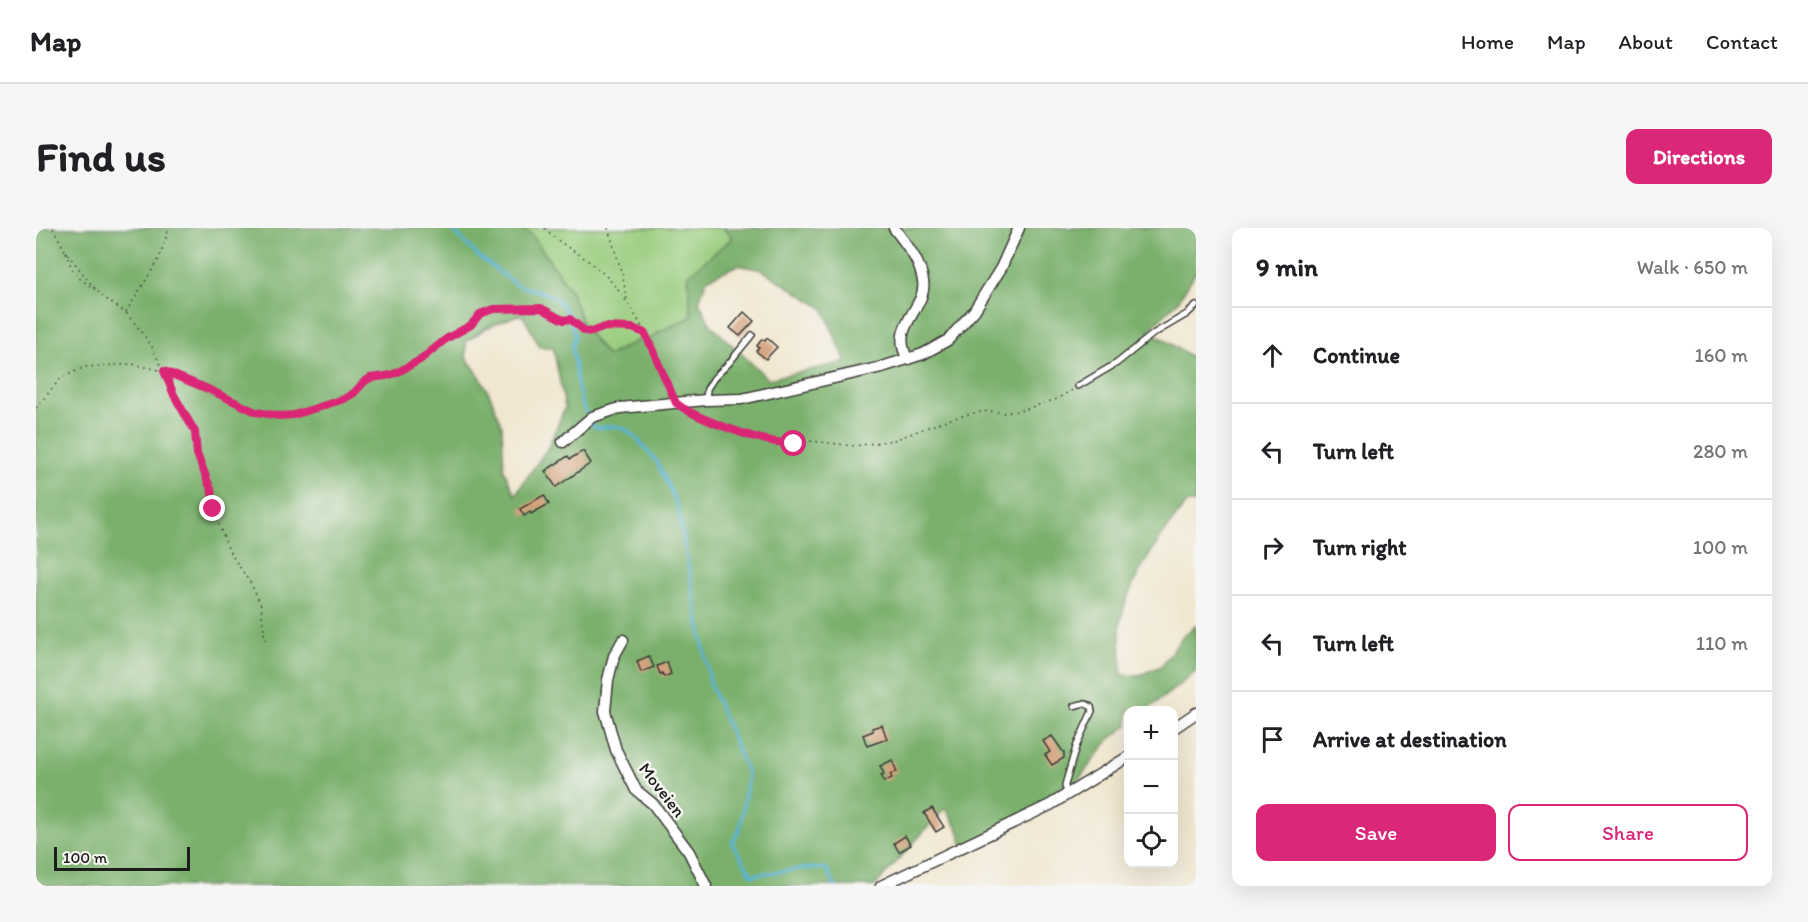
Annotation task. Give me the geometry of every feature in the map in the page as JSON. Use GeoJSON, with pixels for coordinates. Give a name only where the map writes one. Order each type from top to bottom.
{"type":"FeatureCollection","features":[{"type":"Feature","properties":{"kind":"street"},"geometry":{"type":"LineString","coordinates":[[894,228],[918,263],[924,283],[920,298],[903,333],[904,352],[908,359]]}},
{"type":"Feature","properties":{"kind":"street"},"geometry":{"type":"LineString","coordinates":[[563,442],[592,417],[620,408],[742,399],[882,367],[923,354],[948,340],[974,311],[1001,268],[1019,228]]}},
{"type":"Feature","properties":{"kind":"street","name":"Moveien"},"geometry":{"type":"LineString","coordinates":[[623,640],[614,656],[608,681],[605,711],[616,750],[636,790],[653,804],[689,852],[706,886]]}},
{"type":"Feature","properties":{"kind":"street"},"geometry":{"type":"LineString","coordinates":[[1178,725],[1196,713]]}},
{"type":"Feature","properties":{"kind":"street"},"geometry":{"type":"LineString","coordinates":[[881,886],[1028,817],[1066,796],[1124,759]]}},
{"type":"Feature","properties":{"kind":"lane"},"geometry":{"type":"LineString","coordinates":[[1078,386],[1116,363],[1153,334],[1196,306]]}},
{"type":"Feature","properties":{"kind":"lane"},"geometry":{"type":"LineString","coordinates":[[706,400],[707,389],[714,378],[752,335]]}},
{"type":"Feature","properties":{"kind":"lane"},"geometry":{"type":"LineString","coordinates":[[1066,796],[1065,785],[1076,747],[1092,711],[1092,707],[1088,704],[1074,706]]}},
{"type":"Feature","properties":{"kind":"path"},"geometry":{"type":"LineString","coordinates":[[52,228],[65,251],[96,290],[126,313],[152,347],[174,395],[195,432],[197,454],[212,492],[213,509],[229,551],[251,584],[261,605],[265,640]]}},
{"type":"Feature","properties":{"kind":"path"},"geometry":{"type":"LineString","coordinates":[[126,313],[159,259],[169,228]]}},
{"type":"Feature","properties":{"kind":"path"},"geometry":{"type":"LineString","coordinates":[[545,228],[551,235],[598,268],[627,301],[645,333],[676,403],[686,411],[751,437],[776,443],[794,444],[812,441],[855,446],[894,440],[944,421],[973,413],[989,411],[1005,413],[1023,410],[1057,399],[1078,386]]}},
{"type":"Feature","properties":{"kind":"path"},"geometry":{"type":"LineString","coordinates":[[608,228],[622,273],[627,301]]}},
{"type":"Feature","properties":{"kind":"path"},"geometry":{"type":"LineString","coordinates":[[65,251],[70,268],[77,278],[96,290]]}},
{"type":"Feature","properties":{"kind":"path"},"geometry":{"type":"LineString","coordinates":[[36,408],[61,378],[86,367],[132,364],[164,371],[256,412],[280,416],[294,415],[344,399],[370,378],[396,373],[420,360],[446,339],[471,325],[480,314],[493,309],[541,308],[568,322],[573,320]]}},
{"type":"Feature","properties":{"kind":"path"},"geometry":{"type":"LineString","coordinates":[[564,320],[573,320],[585,331],[592,332],[605,327],[632,328],[645,333]]}},
{"type":"Feature","properties":{"kind":"green space"},"geometry":{"type":"Polygon","coordinates":[[[36,228],[516,228],[531,234],[572,293],[583,326],[607,356],[637,341],[652,338],[659,332],[691,317],[688,275],[732,238],[723,228],[1196,228],[1196,272],[1178,301],[1149,330],[1196,360],[1196,503],[1186,503],[1147,558],[1126,603],[1120,632],[1122,675],[1138,676],[1161,666],[1185,634],[1196,626],[1196,672],[1152,706],[1124,706],[1124,728],[1109,740],[1066,796],[964,850],[957,827],[945,808],[875,886],[36,886],[36,228]],[[738,265],[707,279],[699,301],[710,324],[768,379],[846,362],[823,308],[762,270],[738,265]],[[518,315],[486,328],[466,342],[466,357],[490,395],[502,425],[504,469],[515,495],[549,446],[565,407],[553,347],[540,347],[523,316],[518,315]]]}},
{"type":"Feature","properties":{"kind":"green space"},"geometry":{"type":"Polygon","coordinates":[[[516,228],[723,228],[733,238],[688,275],[691,317],[659,332],[652,338],[637,341],[607,356],[583,326],[572,293],[531,234],[516,228]]]}},
{"type":"Feature","properties":{"kind":"building"},"geometry":{"type":"Polygon","coordinates":[[[744,312],[754,321],[740,336],[730,328],[744,312]]]}},
{"type":"Feature","properties":{"kind":"building"},"geometry":{"type":"Polygon","coordinates":[[[767,338],[777,347],[766,359],[756,351],[762,339],[765,341],[767,338]]]}},
{"type":"Feature","properties":{"kind":"building"},"geometry":{"type":"Polygon","coordinates":[[[583,451],[591,463],[556,487],[545,471],[568,456],[570,459],[583,451]]]}},
{"type":"Feature","properties":{"kind":"building"},"geometry":{"type":"Polygon","coordinates":[[[544,495],[549,504],[524,516],[520,509],[544,495]]]}},
{"type":"Feature","properties":{"kind":"building"},"geometry":{"type":"Polygon","coordinates":[[[649,656],[654,667],[641,672],[637,661],[649,656]]]}},
{"type":"Feature","properties":{"kind":"building"},"geometry":{"type":"Polygon","coordinates":[[[667,662],[671,674],[664,677],[657,666],[667,662]]]}},
{"type":"Feature","properties":{"kind":"building"},"geometry":{"type":"Polygon","coordinates":[[[882,725],[887,739],[867,746],[863,735],[873,731],[872,728],[882,725]]]}},
{"type":"Feature","properties":{"kind":"building"},"geometry":{"type":"Polygon","coordinates":[[[1052,736],[1064,753],[1064,758],[1052,765],[1045,755],[1050,752],[1043,741],[1052,736]]]}},
{"type":"Feature","properties":{"kind":"building"},"geometry":{"type":"Polygon","coordinates":[[[892,760],[897,772],[890,774],[892,778],[884,782],[881,775],[884,774],[880,766],[892,760]]]}},
{"type":"Feature","properties":{"kind":"building"},"geometry":{"type":"Polygon","coordinates":[[[932,808],[944,827],[936,832],[924,813],[932,808]]]}},
{"type":"Feature","properties":{"kind":"building"},"geometry":{"type":"Polygon","coordinates":[[[905,836],[911,845],[899,852],[894,843],[905,836]]]}},
{"type":"Feature","properties":{"kind":"waterway"},"geometry":{"type":"LineString","coordinates":[[451,228],[478,256],[517,285],[556,298],[570,319],[575,336],[572,346],[578,390],[583,407],[593,426],[598,428],[614,426],[625,429],[635,437],[657,462],[677,505],[711,686],[748,775],[740,829],[732,843],[752,875],[808,868],[827,869],[835,886]]}},
{"type":"Feature","properties":{"kind":"route"},"geometry":{"type":"LineString","coordinates":[[213,509],[212,492],[197,454],[195,432],[167,383],[164,371],[256,412],[280,416],[294,415],[344,399],[370,378],[396,373],[420,360],[446,339],[471,325],[480,314],[493,309],[541,308],[564,320],[573,320],[585,331],[592,332],[605,327],[632,328],[645,333],[676,403],[686,411],[751,437],[776,443],[794,444]]}}]}
